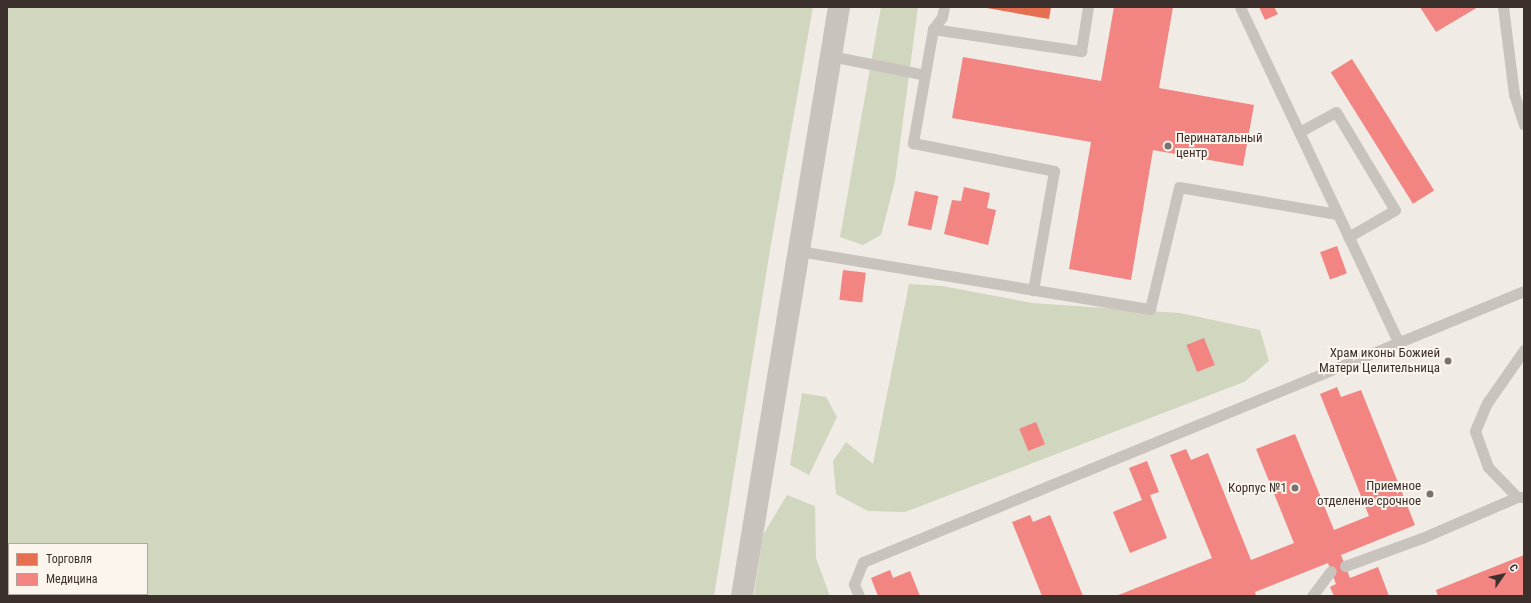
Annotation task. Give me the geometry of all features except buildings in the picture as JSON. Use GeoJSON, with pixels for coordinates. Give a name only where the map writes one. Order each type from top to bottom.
{"type":"FeatureCollection","features":[{"type":"Feature","properties":{"kind":"street"},"geometry":{"type":"LineString","coordinates":[[742,596],[839,7]]}},
{"type":"Feature","properties":{"kind":"lane"},"geometry":{"type":"LineString","coordinates":[[944,7],[942,17],[933,29],[913,143],[1054,171],[1033,290]]}},
{"type":"Feature","properties":{"kind":"lane"},"geometry":{"type":"LineString","coordinates":[[933,29],[1081,51],[1088,7]]}},
{"type":"Feature","properties":{"kind":"lane"},"geometry":{"type":"LineString","coordinates":[[1240,7],[1398,341]]}},
{"type":"Feature","properties":{"kind":"lane"},"geometry":{"type":"LineString","coordinates":[[1503,7],[1514,94],[1524,124]]}},
{"type":"Feature","properties":{"kind":"lane"},"geometry":{"type":"LineString","coordinates":[[831,56],[925,75]]}},
{"type":"Feature","properties":{"kind":"lane"},"geometry":{"type":"LineString","coordinates":[[1299,132],[1336,112],[1394,210],[1348,237]]}},
{"type":"Feature","properties":{"kind":"lane"},"geometry":{"type":"LineString","coordinates":[[798,251],[1150,309],[1179,187],[1337,214]]}},
{"type":"Feature","properties":{"kind":"lane"},"geometry":{"type":"LineString","coordinates":[[859,596],[854,584],[863,562],[1398,341],[1524,291]]}},
{"type":"Feature","properties":{"kind":"lane"},"geometry":{"type":"LineString","coordinates":[[1346,566],[1422,538],[1521,497],[1488,467],[1475,431],[1487,403],[1524,350]]}},
{"type":"Feature","properties":{"kind":"lane"},"geometry":{"type":"LineString","coordinates":[[1312,596],[1331,571]]}},
{"type":"Feature","properties":{"kind":"green space"},"geometry":{"type":"Polygon","coordinates":[[[7,7],[813,7],[771,244],[714,596],[7,596],[7,7]]]}},
{"type":"Feature","properties":{"kind":"green space"},"geometry":{"type":"Polygon","coordinates":[[[881,7],[918,7],[895,181],[881,235],[863,245],[840,237],[881,7]]]}},
{"type":"Feature","properties":{"kind":"green space"},"geometry":{"type":"Polygon","coordinates":[[[909,284],[942,286],[1032,303],[1180,313],[1260,330],[1269,361],[1244,382],[905,512],[868,511],[836,494],[833,461],[846,442],[873,464],[909,284]]]}},
{"type":"Feature","properties":{"kind":"green space"},"geometry":{"type":"Polygon","coordinates":[[[802,393],[826,397],[837,417],[809,475],[790,465],[802,393]]]}},
{"type":"Feature","properties":{"kind":"green space"},"geometry":{"type":"Polygon","coordinates":[[[787,495],[815,506],[816,558],[830,596],[754,596],[763,535],[787,495]]]}},
{"type":"Feature","properties":{"kind":"place","name":"Перинатальный центр"},"geometry":{"type":"Point","coordinates":[1168,146]}},
{"type":"Feature","properties":{"kind":"place","name":"Храм иконы Божией Матери Целительница"},"geometry":{"type":"Point","coordinates":[1448,361]}},
{"type":"Feature","properties":{"kind":"place","name":"Корпус №1"},"geometry":{"type":"Point","coordinates":[1295,488]}},
{"type":"Feature","properties":{"kind":"place","name":"Приемное отделение срочное"},"geometry":{"type":"Point","coordinates":[1430,494]}}]}
